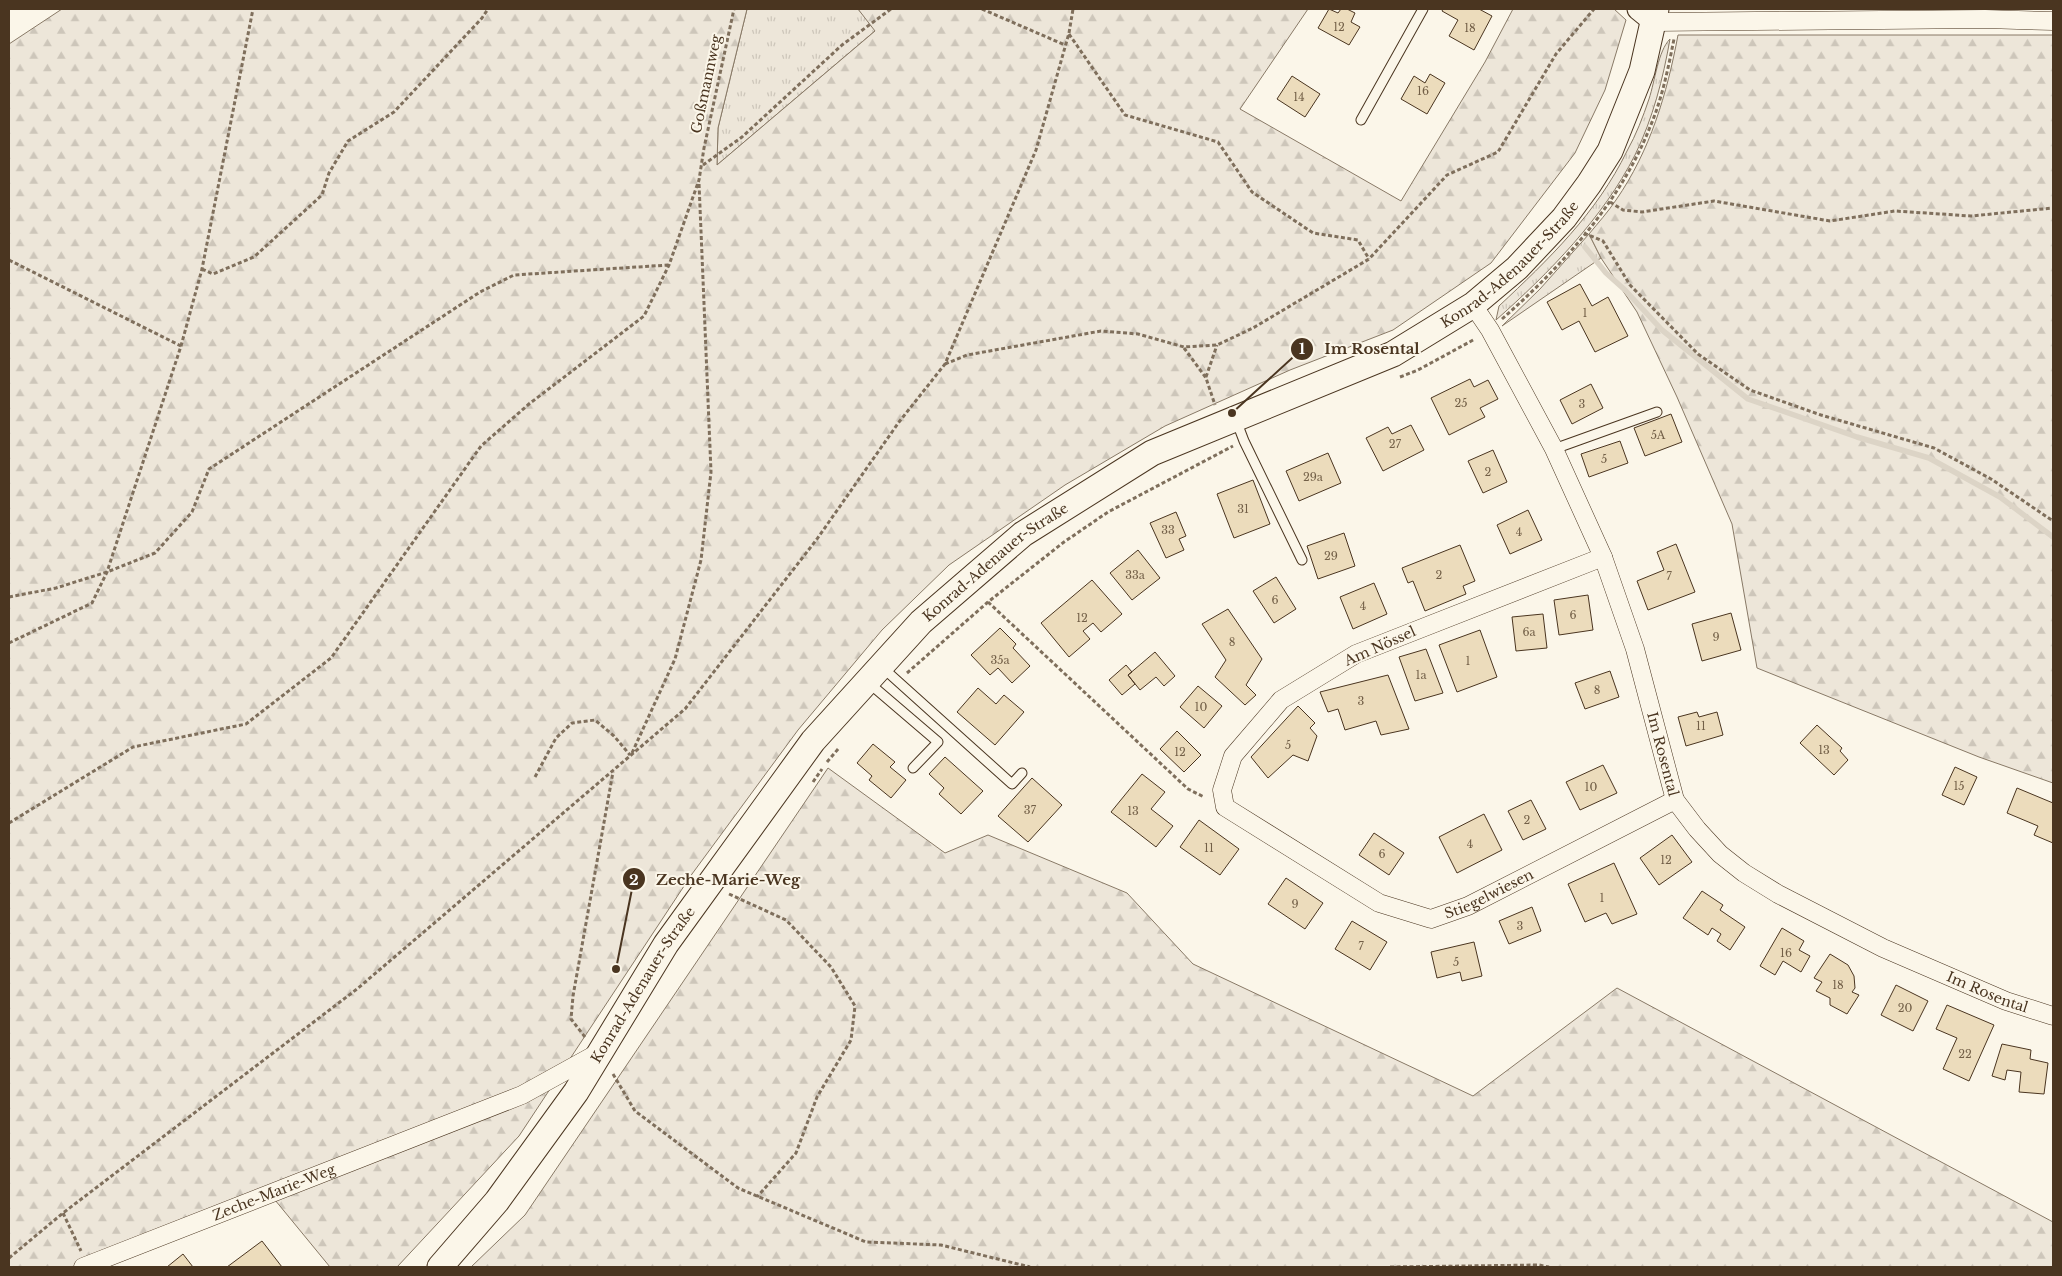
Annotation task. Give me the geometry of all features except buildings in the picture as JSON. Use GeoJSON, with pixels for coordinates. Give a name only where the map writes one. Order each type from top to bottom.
{"type":"FeatureCollection","features":[{"type":"Feature","properties":{"kind":"main road","name":"Konrad-Adenauer-Straße"},"geometry":{"type":"LineString","coordinates":[[440,1267],[497,1201],[576,1092],[606,1062],[666,944],[813,741],[881,677],[921,622],[1023,534],[1152,453],[1233,428],[1393,354],[1474,305],[1517,268],[1564,218],[1610,151],[1642,71],[1656,15]]}},
{"type":"Feature","properties":{"kind":"street"},"geometry":{"type":"LineString","coordinates":[[1656,15],[2053,21]]}},
{"type":"Feature","properties":{"kind":"street","name":"Im Rosental"},"geometry":{"type":"LineString","coordinates":[[1474,305],[1490,330],[1554,449],[1603,557],[1635,649],[1675,800],[1696,829],[1720,854],[1744,873],[1778,894],[1883,948],[2006,1001],[2053,1016]]}},
{"type":"Feature","properties":{"kind":"street","name":"Am Nössel"},"geometry":{"type":"LineString","coordinates":[[1225,807],[1222,790],[1233,756],[1281,700],[1356,654],[1603,557]]}},
{"type":"Feature","properties":{"kind":"street","name":"Stiegelwiesen"},"geometry":{"type":"LineString","coordinates":[[1225,807],[1379,903],[1432,918],[1468,906],[1675,800]]}},
{"type":"Feature","properties":{"kind":"street","name":"Zeche-Marie-Weg"},"geometry":{"type":"LineString","coordinates":[[85,1266],[606,1062]]}},
{"type":"Feature","properties":{"kind":"lane"},"geometry":{"type":"LineString","coordinates":[[1361,120],[1423,9]]}},
{"type":"Feature","properties":{"kind":"lane"},"geometry":{"type":"LineString","coordinates":[[1554,449],[1657,412]]}},
{"type":"Feature","properties":{"kind":"lane"},"geometry":{"type":"LineString","coordinates":[[1233,428],[1302,560]]}},
{"type":"Feature","properties":{"kind":"lane"},"geometry":{"type":"LineString","coordinates":[[881,677],[938,742],[913,768]]}},
{"type":"Feature","properties":{"kind":"lane"},"geometry":{"type":"LineString","coordinates":[[881,677],[1012,784],[1022,773]]}},
{"type":"Feature","properties":{"kind":"path"},"geometry":{"type":"LineString","coordinates":[[9,643],[92,603],[107,572],[181,346],[202,270],[253,9]]}},
{"type":"Feature","properties":{"kind":"path"},"geometry":{"type":"LineString","coordinates":[[202,270],[214,274],[254,258],[322,195],[329,173],[348,141],[394,112],[482,18],[488,9]]}},
{"type":"Feature","properties":{"kind":"path","name":"Goßmannweg"},"geometry":{"type":"LineString","coordinates":[[699,180],[704,148],[734,9]]}},
{"type":"Feature","properties":{"kind":"path"},"geometry":{"type":"LineString","coordinates":[[702,165],[742,137],[842,44],[890,9]]}},
{"type":"Feature","properties":{"kind":"path"},"geometry":{"type":"LineString","coordinates":[[982,9],[1065,45]]}},
{"type":"Feature","properties":{"kind":"path"},"geometry":{"type":"LineString","coordinates":[[9,1258],[63,1213],[357,989],[685,710],[817,539],[899,422],[945,364],[1036,150],[1073,9]]}},
{"type":"Feature","properties":{"kind":"path"},"geometry":{"type":"LineString","coordinates":[[945,364],[967,355],[1101,331],[1138,334],[1184,347],[1217,345],[1253,328],[1370,259],[1447,175],[1498,152],[1556,54],[1594,9]]}},
{"type":"Feature","properties":{"kind":"path"},"geometry":{"type":"LineString","coordinates":[[1392,380],[1418,370],[1490,330],[1538,287],[1610,202],[1637,156],[1659,103],[1668,71],[1656,15]]}},
{"type":"Feature","properties":{"kind":"path"},"geometry":{"type":"LineString","coordinates":[[1068,33],[1126,115],[1218,142],[1252,192],[1313,233],[1358,240],[1370,259]]}},
{"type":"Feature","properties":{"kind":"path"},"geometry":{"type":"LineString","coordinates":[[630,756],[674,659],[701,560],[711,472],[699,180]]}},
{"type":"Feature","properties":{"kind":"path"},"geometry":{"type":"LineString","coordinates":[[9,823],[133,747],[246,724],[331,658],[481,446],[529,404],[644,316],[669,265],[699,180]]}},
{"type":"Feature","properties":{"kind":"path"},"geometry":{"type":"LineString","coordinates":[[1610,202],[1623,210],[1642,212],[1714,201],[1830,221],[1895,211],[1971,216],[2053,208]]}},
{"type":"Feature","properties":{"kind":"path"},"geometry":{"type":"LineString","coordinates":[[1584,233],[1603,241],[1630,285],[1698,354],[1750,390],[1821,415],[1934,448],[1991,478],[2053,521]]}},
{"type":"Feature","properties":{"kind":"path"},"geometry":{"type":"LineString","coordinates":[[9,260],[181,346]]}},
{"type":"Feature","properties":{"kind":"path"},"geometry":{"type":"LineString","coordinates":[[9,597],[56,588],[107,572],[155,553],[192,512],[210,469],[480,292],[514,275],[669,265]]}},
{"type":"Feature","properties":{"kind":"path"},"geometry":{"type":"LineString","coordinates":[[1206,378],[1217,345]]}},
{"type":"Feature","properties":{"kind":"path"},"geometry":{"type":"LineString","coordinates":[[881,677],[988,602],[1064,542],[1233,428],[1206,378],[1184,347]]}},
{"type":"Feature","properties":{"kind":"path"},"geometry":{"type":"LineString","coordinates":[[988,602],[1188,788],[1225,807]]}},
{"type":"Feature","properties":{"kind":"path"},"geometry":{"type":"LineString","coordinates":[[535,777],[556,738],[572,723],[595,720],[614,736],[630,756]]}},
{"type":"Feature","properties":{"kind":"path"},"geometry":{"type":"LineString","coordinates":[[812,782],[842,744]]}},
{"type":"Feature","properties":{"kind":"path"},"geometry":{"type":"LineString","coordinates":[[614,772],[573,996],[571,1019],[606,1062],[636,1111],[738,1188],[866,1242],[941,1245],[1030,1267]]}},
{"type":"Feature","properties":{"kind":"path"},"geometry":{"type":"LineString","coordinates":[[722,900],[727,893],[786,920],[831,967],[855,1006],[852,1040],[818,1097],[796,1153],[757,1197]]}},
{"type":"Feature","properties":{"kind":"path"},"geometry":{"type":"LineString","coordinates":[[605,1079],[606,1062]]}},
{"type":"Feature","properties":{"kind":"path"},"geometry":{"type":"LineString","coordinates":[[63,1213],[85,1266]]}},
{"type":"Feature","properties":{"kind":"path"},"geometry":{"type":"LineString","coordinates":[[1390,1267],[1539,1265],[1549,1267]]}},
{"type":"Feature","properties":{"kind":"green space"},"geometry":{"type":"Polygon","coordinates":[[[62,9],[747,9],[718,128],[717,165],[875,31],[858,9],[1308,9],[1240,109],[1401,201],[1485,62],[1513,9],[1614,9],[1626,20],[1605,90],[1575,153],[1491,263],[1393,330],[1290,370],[1165,426],[1065,485],[949,565],[882,630],[798,730],[692,874],[519,1136],[397,1267],[330,1267],[275,1200],[106,1267],[9,1267],[9,44],[62,9]]]}},
{"type":"Feature","properties":{"kind":"green space"},"geometry":{"type":"Polygon","coordinates":[[[747,9],[858,9],[876,30],[717,165],[718,128],[747,9]]]}},
{"type":"Feature","properties":{"kind":"green space"},"geometry":{"type":"Polygon","coordinates":[[[1678,35],[2053,35],[2053,783],[1979,757],[1757,668],[1732,524],[1677,397],[1637,312],[1601,258],[1589,234],[1613,204],[1628,181],[1648,142],[1663,100],[1678,35]]]}},
{"type":"Feature","properties":{"kind":"green space"},"geometry":{"type":"Polygon","coordinates":[[[1670,39],[1661,84],[1652,113],[1635,155],[1622,178],[1607,201],[1573,244],[1536,283],[1496,320],[1499,306],[1570,234],[1615,174],[1639,126],[1649,99],[1662,51],[1670,39]]]}},
{"type":"Feature","properties":{"kind":"green space"},"geometry":{"type":"Polygon","coordinates":[[[1589,234],[1601,258],[1502,326],[1540,289],[1589,234]]]}},
{"type":"Feature","properties":{"kind":"green space"},"geometry":{"type":"Polygon","coordinates":[[[828,768],[945,853],[988,835],[1127,893],[1193,964],[1473,1096],[1617,988],[2053,1222],[2053,1267],[471,1267],[525,1215],[828,768]]]}},
{"type":"Feature","properties":{"kind":"waterway"},"geometry":{"type":"LineString","coordinates":[[1585,247],[1606,273],[1625,290],[1662,330],[1748,399],[1857,437],[1929,458],[2000,497],[2053,537]]}},
{"type":"Feature","properties":{"kind":"place","name":"Im Rosental"},"geometry":{"type":"Point","coordinates":[1232,413]}},
{"type":"Feature","properties":{"kind":"place","name":"Zeche-Marie-Weg"},"geometry":{"type":"Point","coordinates":[616,969]}}]}
